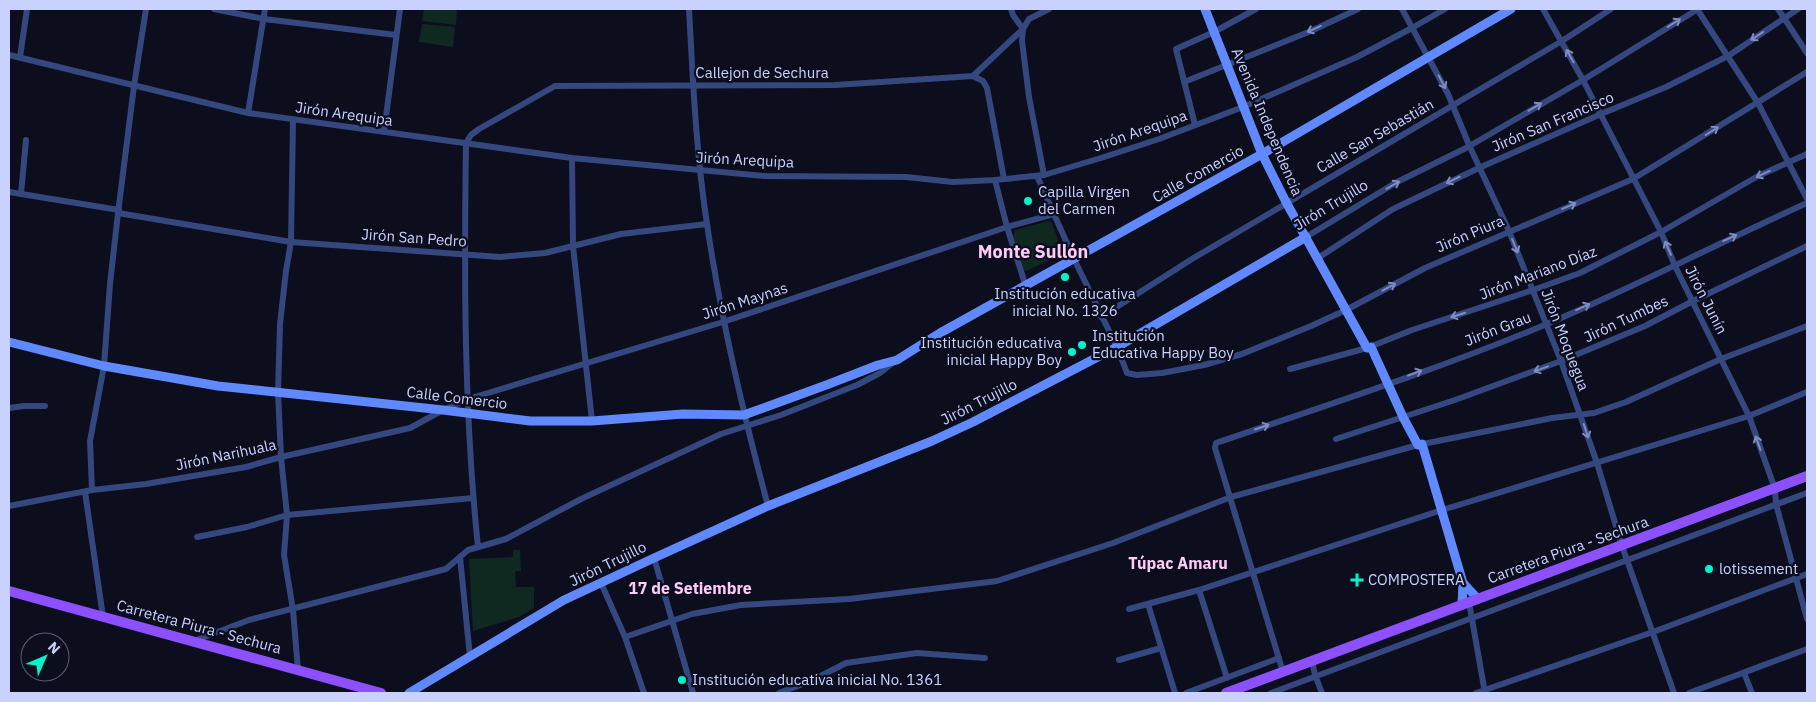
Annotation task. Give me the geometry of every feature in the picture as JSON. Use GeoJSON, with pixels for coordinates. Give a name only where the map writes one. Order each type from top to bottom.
{"type":"FeatureCollection","features":[{"type":"Feature","properties":{"kind":"main road","name":"Carretera Piura - Sechura"},"geometry":{"type":"LineString","coordinates":[[1226,693],[1807,476]]}},
{"type":"Feature","properties":{"kind":"main road","name":"Carretera Piura - Sechura"},"geometry":{"type":"LineString","coordinates":[[9,591],[381,693]]}},
{"type":"Feature","properties":{"kind":"street"},"geometry":{"type":"LineString","coordinates":[[20,57],[27,9]]}},
{"type":"Feature","properties":{"kind":"street"},"geometry":{"type":"LineString","coordinates":[[103,617],[88,491],[90,441],[104,366],[118,211],[146,9]]}},
{"type":"Feature","properties":{"kind":"street"},"geometry":{"type":"LineString","coordinates":[[214,9],[264,19],[396,35]]}},
{"type":"Feature","properties":{"kind":"street"},"geometry":{"type":"LineString","coordinates":[[248,113],[265,9]]}},
{"type":"Feature","properties":{"kind":"street"},"geometry":{"type":"LineString","coordinates":[[384,132],[400,9]]}},
{"type":"Feature","properties":{"kind":"street"},"geometry":{"type":"LineString","coordinates":[[688,9],[700,171],[707,224],[723,322],[747,427],[768,506]]}},
{"type":"Feature","properties":{"kind":"street"},"geometry":{"type":"LineString","coordinates":[[1011,9],[1023,29],[1022,41],[1028,96],[1044,175]]}},
{"type":"Feature","properties":{"kind":"street"},"geometry":{"type":"LineString","coordinates":[[1004,179],[987,88],[983,81],[973,76],[1023,29],[1029,19],[1049,9]]}},
{"type":"Feature","properties":{"kind":"street","name":"Avenida Independencia"},"geometry":{"type":"LineString","coordinates":[[1205,9],[1262,154],[1286,202],[1346,310],[1369,347],[1402,417],[1420,444],[1470,602]]}},
{"type":"Feature","properties":{"kind":"street"},"geometry":{"type":"LineString","coordinates":[[1195,125],[1176,49],[1214,32],[1256,9]]}},
{"type":"Feature","properties":{"kind":"street"},"geometry":{"type":"LineString","coordinates":[[1184,82],[1311,31],[1358,9]]}},
{"type":"Feature","properties":{"kind":"street","name":"Jirón Moquegua"},"geometry":{"type":"LineString","coordinates":[[1402,9],[1453,105],[1533,290],[1561,361],[1597,463],[1622,546],[1674,693]]}},
{"type":"Feature","properties":{"kind":"street","name":"Jirón Arequipa"},"geometry":{"type":"LineString","coordinates":[[9,54],[248,113],[572,158],[765,176],[906,177],[953,182],[1044,175],[1101,158],[1195,125],[1243,107],[1357,57],[1445,9]]}},
{"type":"Feature","properties":{"kind":"street","name":"Calle Comercio"},"geometry":{"type":"LineString","coordinates":[[194,641],[249,620],[446,569],[468,550],[515,535],[581,499],[721,434],[747,427],[858,385],[880,373],[940,333],[1262,154],[1511,9]]}},
{"type":"Feature","properties":{"kind":"street","name":"Jirón Junín"},"geometry":{"type":"LineString","coordinates":[[1543,9],[1601,114],[1661,232],[1675,266],[1749,416],[1774,489],[1776,504],[1807,619]]}},
{"type":"Feature","properties":{"kind":"street","name":"Calle San Sebastián"},"geometry":{"type":"LineString","coordinates":[[1101,317],[1286,202],[1562,41],[1611,9]]}},
{"type":"Feature","properties":{"kind":"street"},"geometry":{"type":"LineString","coordinates":[[1697,9],[1758,103],[1807,201]]}},
{"type":"Feature","properties":{"kind":"street","name":"Jirón Trujillo"},"geometry":{"type":"LineString","coordinates":[[409,693],[541,613],[601,583],[768,506],[932,441],[973,422],[1117,347],[1397,182],[1469,145],[1583,80],[1697,9]]}},
{"type":"Feature","properties":{"kind":"street"},"geometry":{"type":"LineString","coordinates":[[1778,9],[1807,53]]}},
{"type":"Feature","properties":{"kind":"street","name":"Jirón San Francisco"},"geometry":{"type":"LineString","coordinates":[[1318,258],[1393,209],[1481,167],[1666,87],[1728,56],[1798,9]]}},
{"type":"Feature","properties":{"kind":"street","name":"Jirón Piura"},"geometry":{"type":"LineString","coordinates":[[1117,347],[1127,373],[1137,375],[1162,373],[1204,365],[1242,354],[1346,310],[1425,268],[1633,180],[1807,72]]}},
{"type":"Feature","properties":{"kind":"street","name":"Callejon de Sechura"},"geometry":{"type":"LineString","coordinates":[[466,143],[471,135],[479,129],[555,86],[835,85],[973,76]]}},
{"type":"Feature","properties":{"kind":"street"},"geometry":{"type":"LineString","coordinates":[[293,120],[291,242],[280,324],[278,392],[281,457],[287,515],[284,554],[293,610],[298,670]]}},
{"type":"Feature","properties":{"kind":"street"},"geometry":{"type":"LineString","coordinates":[[22,194],[26,140]]}},
{"type":"Feature","properties":{"kind":"street"},"geometry":{"type":"LineString","coordinates":[[466,143],[464,253],[468,399],[473,498],[478,548]]}},
{"type":"Feature","properties":{"kind":"street","name":"Jirón Mariano Díaz"},"geometry":{"type":"LineString","coordinates":[[1290,369],[1369,347],[1412,330],[1580,273],[1661,232],[1758,176],[1807,154]]}},
{"type":"Feature","properties":{"kind":"street"},"geometry":{"type":"LineString","coordinates":[[572,158],[573,246],[592,421]]}},
{"type":"Feature","properties":{"kind":"street"},"geometry":{"type":"LineString","coordinates":[[1037,176],[1101,317],[1117,347]]}},
{"type":"Feature","properties":{"kind":"street"},"geometry":{"type":"LineString","coordinates":[[995,180],[1007,227],[1026,286]]}},
{"type":"Feature","properties":{"kind":"street","name":"Jirón San Pedro"},"geometry":{"type":"LineString","coordinates":[[9,192],[291,242],[500,257],[545,253],[621,234],[707,224]]}},
{"type":"Feature","properties":{"kind":"street","name":"Jirón Grau"},"geometry":{"type":"LineString","coordinates":[[1231,497],[1215,448],[1216,443],[1388,384],[1546,324],[1675,266],[1720,242],[1807,201]]}},
{"type":"Feature","properties":{"kind":"street","name":"Jirón Maynas"},"geometry":{"type":"LineString","coordinates":[[443,410],[468,399],[723,322],[1007,227],[1054,214]]}},
{"type":"Feature","properties":{"kind":"street","name":"Jirón Tumbes"},"geometry":{"type":"LineString","coordinates":[[1336,439],[1561,361],[1645,326],[1807,246]]}},
{"type":"Feature","properties":{"kind":"street"},"geometry":{"type":"LineString","coordinates":[[624,637],[692,614],[741,605],[850,599],[998,581],[1113,543],[1231,497],[1420,444],[1552,418],[1594,413],[1626,402],[1721,359],[1807,326]]}},
{"type":"Feature","properties":{"kind":"street","name":"Calle Comercio"},"geometry":{"type":"LineString","coordinates":[[9,342],[104,366],[218,386],[530,421],[592,421],[683,414],[744,414],[878,365],[897,360]]}},
{"type":"Feature","properties":{"kind":"street"},"geometry":{"type":"LineString","coordinates":[[1129,609],[1254,573],[1442,510],[1749,416],[1807,392]]}},
{"type":"Feature","properties":{"kind":"street"},"geometry":{"type":"LineString","coordinates":[[9,408],[45,406]]}},
{"type":"Feature","properties":{"kind":"street","name":"Jirón Narihuala"},"geometry":{"type":"LineString","coordinates":[[9,506],[88,491],[226,471],[410,428],[443,410]]}},
{"type":"Feature","properties":{"kind":"street"},"geometry":{"type":"LineString","coordinates":[[1271,693],[1807,493]]}},
{"type":"Feature","properties":{"kind":"street"},"geometry":{"type":"LineString","coordinates":[[1231,497],[1283,672]]}},
{"type":"Feature","properties":{"kind":"street"},"geometry":{"type":"LineString","coordinates":[[198,537],[247,527],[287,515],[473,498]]}},
{"type":"Feature","properties":{"kind":"street"},"geometry":{"type":"LineString","coordinates":[[460,557],[470,656]]}},
{"type":"Feature","properties":{"kind":"street"},"geometry":{"type":"LineString","coordinates":[[654,558],[693,693]]}},
{"type":"Feature","properties":{"kind":"street"},"geometry":{"type":"LineString","coordinates":[[1476,693],[1484,692],[1653,632],[1807,574]]}},
{"type":"Feature","properties":{"kind":"street"},"geometry":{"type":"LineString","coordinates":[[601,583],[624,637],[644,693]]}},
{"type":"Feature","properties":{"kind":"street","name":"Avenida Independencia"},"geometry":{"type":"LineString","coordinates":[[1463,583],[1470,602]]}},
{"type":"Feature","properties":{"kind":"street"},"geometry":{"type":"LineString","coordinates":[[1199,590],[1227,678]]}},
{"type":"Feature","properties":{"kind":"street"},"geometry":{"type":"LineString","coordinates":[[1470,602],[1484,692]]}},
{"type":"Feature","properties":{"kind":"street"},"geometry":{"type":"LineString","coordinates":[[1148,604],[1175,693]]}},
{"type":"Feature","properties":{"kind":"street"},"geometry":{"type":"LineString","coordinates":[[1119,660],[1161,648]]}},
{"type":"Feature","properties":{"kind":"street"},"geometry":{"type":"LineString","coordinates":[[1689,693],[1807,650]]}},
{"type":"Feature","properties":{"kind":"street"},"geometry":{"type":"LineString","coordinates":[[779,693],[811,681],[846,663],[917,653],[985,658]]}},
{"type":"Feature","properties":{"kind":"street"},"geometry":{"type":"LineString","coordinates":[[1186,693],[1279,658]]}},
{"type":"Feature","properties":{"kind":"street"},"geometry":{"type":"LineString","coordinates":[[1312,661],[1322,693]]}},
{"type":"Feature","properties":{"kind":"street"},"geometry":{"type":"LineString","coordinates":[[1744,673],[1752,693]]}},
{"type":"Feature","properties":{"kind":"green space"},"geometry":{"type":"Polygon","coordinates":[[[424,9],[457,9],[456,25],[422,21],[424,9]]]}},
{"type":"Feature","properties":{"kind":"green space"},"geometry":{"type":"Polygon","coordinates":[[[422,24],[455,27],[453,47],[419,42],[422,24]]]}},
{"type":"Feature","properties":{"kind":"green space"},"geometry":{"type":"Polygon","coordinates":[[[1049,221],[1052,223],[1063,254],[1026,271],[1024,270],[1013,237],[1015,230],[1049,221]]]}},
{"type":"Feature","properties":{"kind":"green space"},"geometry":{"type":"Polygon","coordinates":[[[513,550],[520,550],[521,571],[515,571],[516,587],[534,587],[534,608],[519,617],[473,631],[469,559],[513,557],[513,550]]]}},
{"type":"Feature","properties":{"kind":"place","name":"Capilla Virgen del Carmen"},"geometry":{"type":"Point","coordinates":[1028,201]}},
{"type":"Feature","properties":{"kind":"place","name":"Institución educativa inicial No. 1326"},"geometry":{"type":"Point","coordinates":[1065,277]}},
{"type":"Feature","properties":{"kind":"place","name":"Institución Educativa Happy Boy"},"geometry":{"type":"Point","coordinates":[1082,345]}},
{"type":"Feature","properties":{"kind":"place","name":"Institución educativa inicial Happy Boy"},"geometry":{"type":"Point","coordinates":[1072,352]}},
{"type":"Feature","properties":{"kind":"place","name":"lotissement"},"geometry":{"type":"Point","coordinates":[1709,569]}},
{"type":"Feature","properties":{"kind":"place","name":"COMPOSTERA"},"geometry":{"type":"Point","coordinates":[1357,580]}},
{"type":"Feature","properties":{"kind":"place","name":"Institución educativa inicial No. 1361"},"geometry":{"type":"Point","coordinates":[682,680]}},
{"type":"Feature","properties":{"kind":"district","name":"Monte Sullón"},"geometry":{"type":"Point","coordinates":[1033,252]}},
{"type":"Feature","properties":{"kind":"district","name":"Túpac Amaru"},"geometry":{"type":"Point","coordinates":[1178,563]}},
{"type":"Feature","properties":{"kind":"district","name":"17 de Setiembre"},"geometry":{"type":"Point","coordinates":[690,588]}}]}
